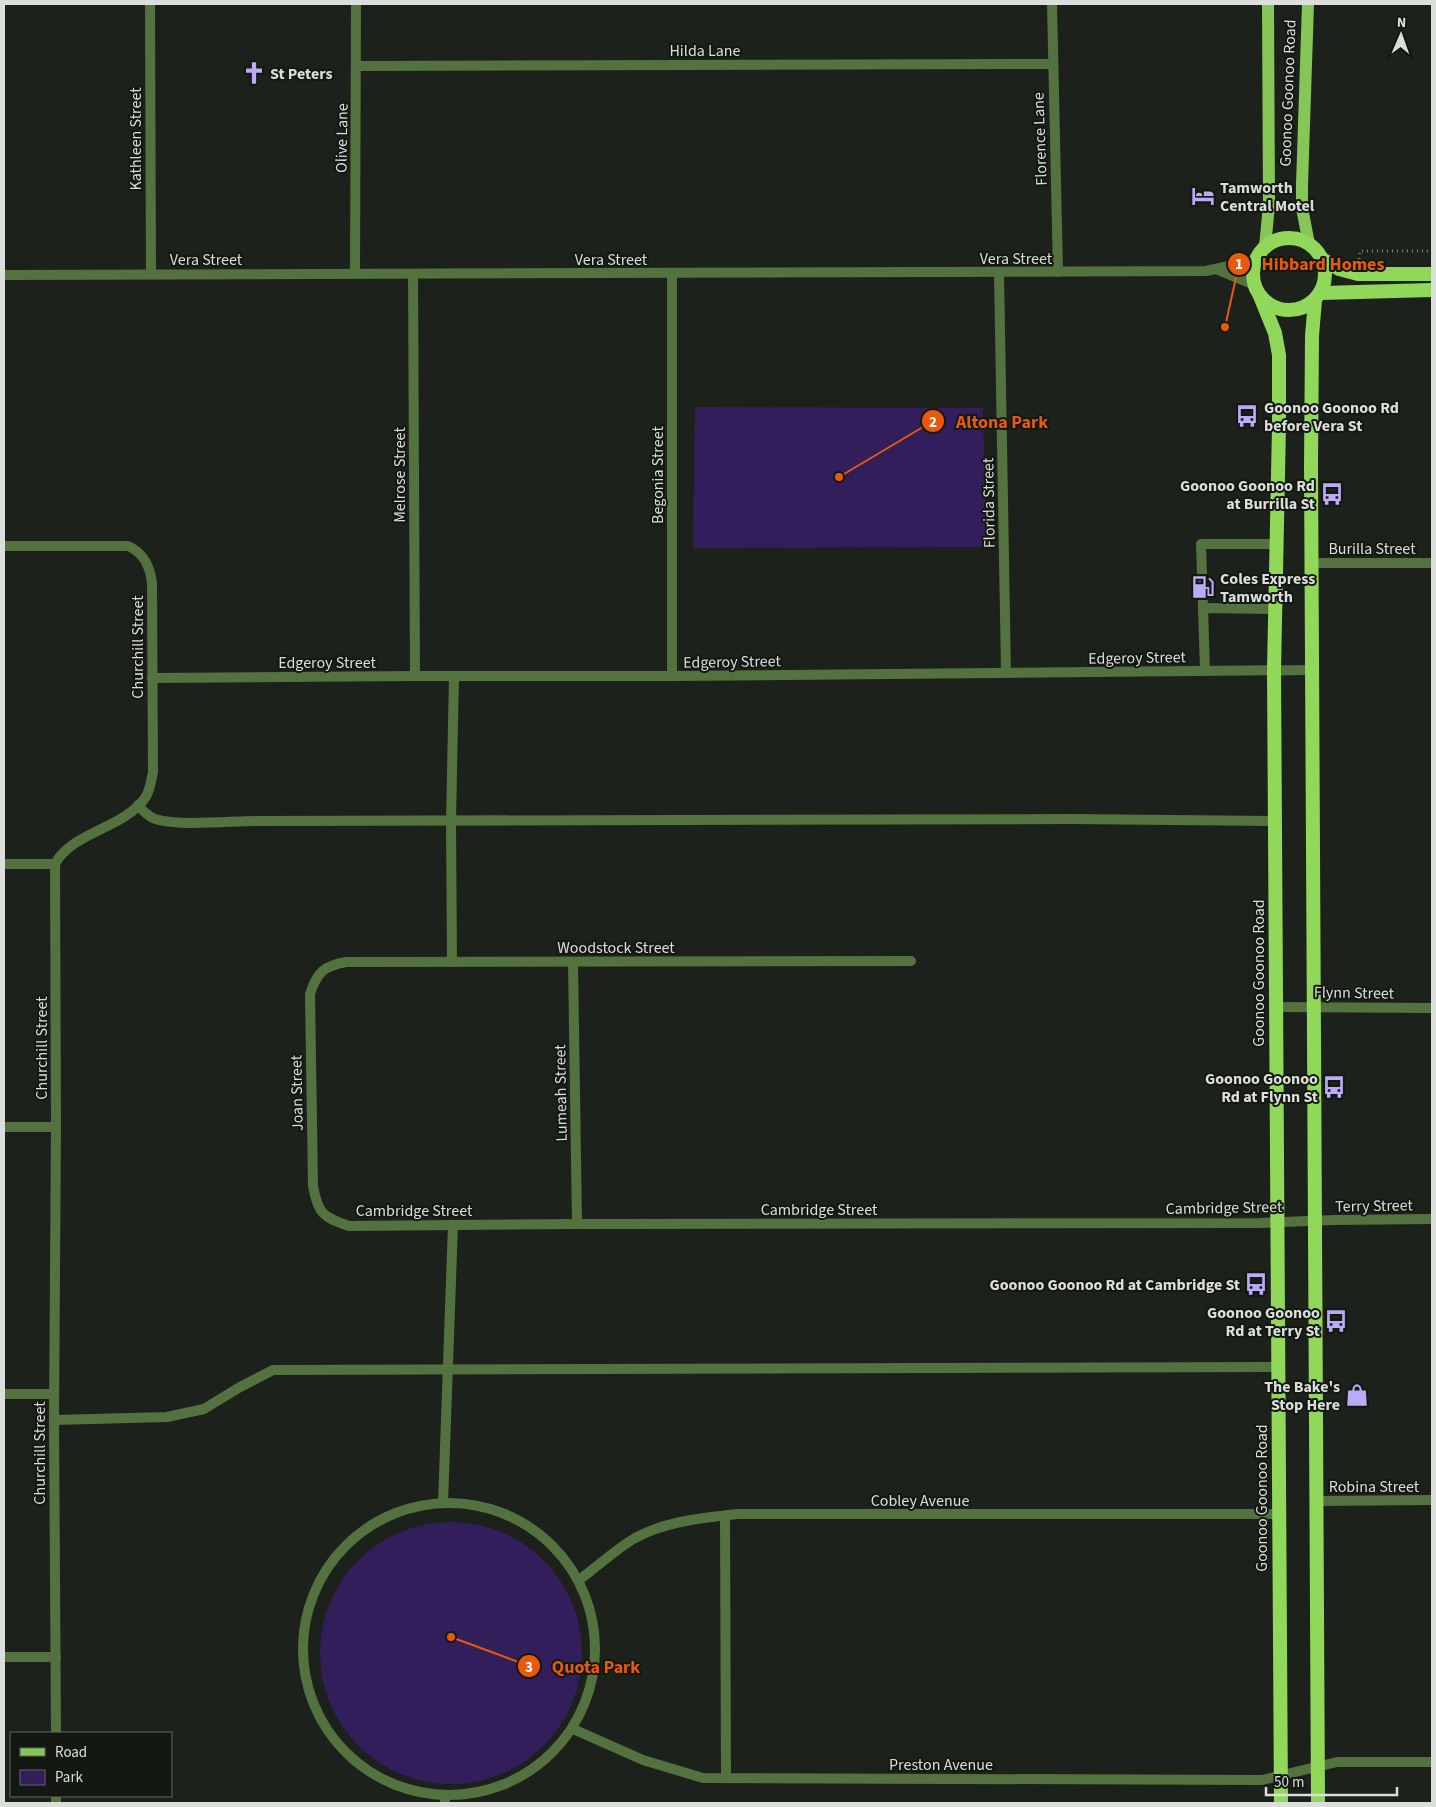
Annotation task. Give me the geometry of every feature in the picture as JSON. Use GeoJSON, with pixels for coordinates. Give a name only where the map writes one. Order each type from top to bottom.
{"type":"FeatureCollection","features":[{"type":"Feature","properties":{"kind":"highway"},"geometry":{"type":"LineString","coordinates":[[1318,1803],[1311,367],[1318,297],[1325,282],[1326,270],[1317,250],[1298,239],[1286,238],[1275,241],[1265,247],[1256,260],[1253,272],[1257,290],[1269,305],[1280,310],[1293,311],[1305,307],[1318,297],[1432,290]]}},
{"type":"Feature","properties":{"kind":"highway"},"geometry":{"type":"LineString","coordinates":[[1322,259],[1339,269],[1358,274],[1432,274]]}},
{"type":"Feature","properties":{"kind":"highway","name":"Goonoo Goonoo Road"},"geometry":{"type":"LineString","coordinates":[[1257,290],[1274,332],[1279,355],[1274,670],[1281,1803]]}},
{"type":"Feature","properties":{"kind":"main road","name":"Goonoo Goonoo Road"},"geometry":{"type":"LineString","coordinates":[[1265,247],[1269,204],[1268,4]]}},
{"type":"Feature","properties":{"kind":"main road","name":"Goonoo Goonoo Road"},"geometry":{"type":"LineString","coordinates":[[1308,4],[1302,185],[1302,208],[1308,244]]}},
{"type":"Feature","properties":{"kind":"street","name":"Kathleen Street"},"geometry":{"type":"LineString","coordinates":[[150,4],[151,274]]}},
{"type":"Feature","properties":{"kind":"street","name":"Olive Lane"},"geometry":{"type":"LineString","coordinates":[[355,273],[356,4]]}},
{"type":"Feature","properties":{"kind":"street","name":"Florence Lane"},"geometry":{"type":"LineString","coordinates":[[1052,4],[1058,272]]}},
{"type":"Feature","properties":{"kind":"street","name":"Hilda Lane"},"geometry":{"type":"LineString","coordinates":[[357,66],[1052,64]]}},
{"type":"Feature","properties":{"kind":"street","name":"Vera Street"},"geometry":{"type":"LineString","coordinates":[[4,275],[1206,271],[1218,270],[1256,260]]}},
{"type":"Feature","properties":{"kind":"street","name":"Vera Street"},"geometry":{"type":"LineString","coordinates":[[1218,270],[1257,290]]}},
{"type":"Feature","properties":{"kind":"street","name":"Florida Street"},"geometry":{"type":"LineString","coordinates":[[999,273],[1006,673]]}},
{"type":"Feature","properties":{"kind":"street","name":"Melrose Street"},"geometry":{"type":"LineString","coordinates":[[412,274],[415,676]]}},
{"type":"Feature","properties":{"kind":"street","name":"Begonia Street"},"geometry":{"type":"LineString","coordinates":[[672,274],[672,676]]}},
{"type":"Feature","properties":{"kind":"street"},"geometry":{"type":"LineString","coordinates":[[1204,671],[1201,544],[1277,544]]}},
{"type":"Feature","properties":{"kind":"street","name":"Churchill Street"},"geometry":{"type":"LineString","coordinates":[[4,546],[128,546],[141,554],[150,570],[152,583],[153,772],[149,790],[145,798],[120,820],[71,846],[59,857],[55,864],[54,1420],[56,1732]]}},
{"type":"Feature","properties":{"kind":"street","name":"Burilla Street"},"geometry":{"type":"LineString","coordinates":[[1311,563],[1432,564]]}},
{"type":"Feature","properties":{"kind":"street"},"geometry":{"type":"LineString","coordinates":[[1203,608],[1276,610]]}},
{"type":"Feature","properties":{"kind":"street","name":"Edgeroy Street"},"geometry":{"type":"LineString","coordinates":[[152,678],[672,676],[1312,670]]}},
{"type":"Feature","properties":{"kind":"street"},"geometry":{"type":"LineString","coordinates":[[452,962],[451,821],[454,676]]}},
{"type":"Feature","properties":{"kind":"street"},"geometry":{"type":"LineString","coordinates":[[138,805],[152,818],[170,823],[1051,819],[1275,821]]}},
{"type":"Feature","properties":{"kind":"street"},"geometry":{"type":"LineString","coordinates":[[4,864],[55,864]]}},
{"type":"Feature","properties":{"kind":"street","name":"Woodstock Street"},"geometry":{"type":"LineString","coordinates":[[322,970],[334,964],[346,962],[911,960]]}},
{"type":"Feature","properties":{"kind":"street","name":"Lumeah Street"},"geometry":{"type":"LineString","coordinates":[[573,962],[577,1224]]}},
{"type":"Feature","properties":{"kind":"street","name":"Joan Street"},"geometry":{"type":"LineString","coordinates":[[322,970],[314,981],[310,994],[313,1186],[316,1201],[326,1216]]}},
{"type":"Feature","properties":{"kind":"street","name":"Flynn Street"},"geometry":{"type":"LineString","coordinates":[[1276,1007],[1432,1008]]}},
{"type":"Feature","properties":{"kind":"street"},"geometry":{"type":"LineString","coordinates":[[4,1127],[56,1127]]}},
{"type":"Feature","properties":{"kind":"street","name":"Cambridge Street"},"geometry":{"type":"LineString","coordinates":[[326,1216],[349,1226],[1315,1221]]}},
{"type":"Feature","properties":{"kind":"street","name":"Terry Street"},"geometry":{"type":"LineString","coordinates":[[1315,1221],[1432,1220]]}},
{"type":"Feature","properties":{"kind":"street"},"geometry":{"type":"LineString","coordinates":[[443,1503],[453,1225]]}},
{"type":"Feature","properties":{"kind":"street"},"geometry":{"type":"LineString","coordinates":[[54,1420],[167,1418],[204,1409],[273,1370],[1278,1367]]}},
{"type":"Feature","properties":{"kind":"street"},"geometry":{"type":"LineString","coordinates":[[4,1394],[54,1394]]}},
{"type":"Feature","properties":{"kind":"street","name":"Robina Street"},"geometry":{"type":"LineString","coordinates":[[1316,1501],[1432,1500]]}},
{"type":"Feature","properties":{"kind":"street"},"geometry":{"type":"LineString","coordinates":[[443,1503],[484,1507],[522,1522],[554,1547],[578,1580],[592,1616],[596,1655],[589,1694],[573,1729],[539,1765],[494,1789],[445,1800],[396,1786],[353,1760],[321,1722],[304,1675],[304,1626],[320,1578],[351,1540],[394,1513],[443,1503]]}},
{"type":"Feature","properties":{"kind":"street","name":"Cobley Avenue"},"geometry":{"type":"LineString","coordinates":[[578,1580],[634,1539],[656,1529],[698,1518],[737,1514],[1279,1514]]}},
{"type":"Feature","properties":{"kind":"street"},"geometry":{"type":"LineString","coordinates":[[725,1516],[726,1778]]}},
{"type":"Feature","properties":{"kind":"street"},"geometry":{"type":"LineString","coordinates":[[4,1657],[56,1657]]}},
{"type":"Feature","properties":{"kind":"street","name":"Preston Avenue"},"geometry":{"type":"LineString","coordinates":[[573,1729],[643,1760],[703,1778],[1262,1780],[1337,1762],[1432,1762]]}},
{"type":"Feature","properties":{"kind":"path"},"geometry":{"type":"LineString","coordinates":[[1358,274],[1360,251],[1432,251]]}},
{"type":"Feature","properties":{"kind":"green space"},"geometry":{"type":"Polygon","coordinates":[[[695,407],[983,408],[986,547],[693,548],[695,407]]]}},
{"type":"Feature","properties":{"kind":"green space"},"geometry":{"type":"Polygon","coordinates":[[[451,1522],[476,1525],[501,1532],[524,1544],[552,1570],[560,1580],[572,1603],[579,1628],[582,1653],[579,1678],[572,1703],[560,1726],[534,1754],[524,1762],[501,1774],[476,1781],[451,1784],[426,1781],[401,1774],[378,1762],[350,1736],[342,1726],[330,1703],[323,1678],[320,1653],[323,1628],[330,1603],[342,1580],[368,1552],[378,1544],[401,1532],[426,1525],[451,1522]]]}},
{"type":"Feature","properties":{"kind":"place","name":"St Peters"},"geometry":{"type":"Point","coordinates":[254,73]}},
{"type":"Feature","properties":{"kind":"place","name":"Tamworth Central Motel"},"geometry":{"type":"Point","coordinates":[1203,196]}},
{"type":"Feature","properties":{"kind":"place","name":"Hibbard Homes"},"geometry":{"type":"Point","coordinates":[1225,327]}},
{"type":"Feature","properties":{"kind":"place","name":"Goonoo Goonoo Rd before Vera St"},"geometry":{"type":"Point","coordinates":[1247,416]}},
{"type":"Feature","properties":{"kind":"place","name":"Altona Park"},"geometry":{"type":"Point","coordinates":[839,477]}},
{"type":"Feature","properties":{"kind":"place","name":"Goonoo Goonoo Rd at Burrilla St"},"geometry":{"type":"Point","coordinates":[1332,494]}},
{"type":"Feature","properties":{"kind":"place","name":"Coles Express Tamworth"},"geometry":{"type":"Point","coordinates":[1203,587]}},
{"type":"Feature","properties":{"kind":"place","name":"Goonoo Goonoo Rd at Flynn St"},"geometry":{"type":"Point","coordinates":[1334,1087]}},
{"type":"Feature","properties":{"kind":"place","name":"Goonoo Goonoo Rd at Cambridge St"},"geometry":{"type":"Point","coordinates":[1256,1284]}},
{"type":"Feature","properties":{"kind":"place","name":"Goonoo Goonoo Rd at Terry St"},"geometry":{"type":"Point","coordinates":[1336,1321]}},
{"type":"Feature","properties":{"kind":"place","name":"The Bake's Stop Here"},"geometry":{"type":"Point","coordinates":[1357,1395]}},
{"type":"Feature","properties":{"kind":"place","name":"Quota Park"},"geometry":{"type":"Point","coordinates":[451,1637]}}]}
